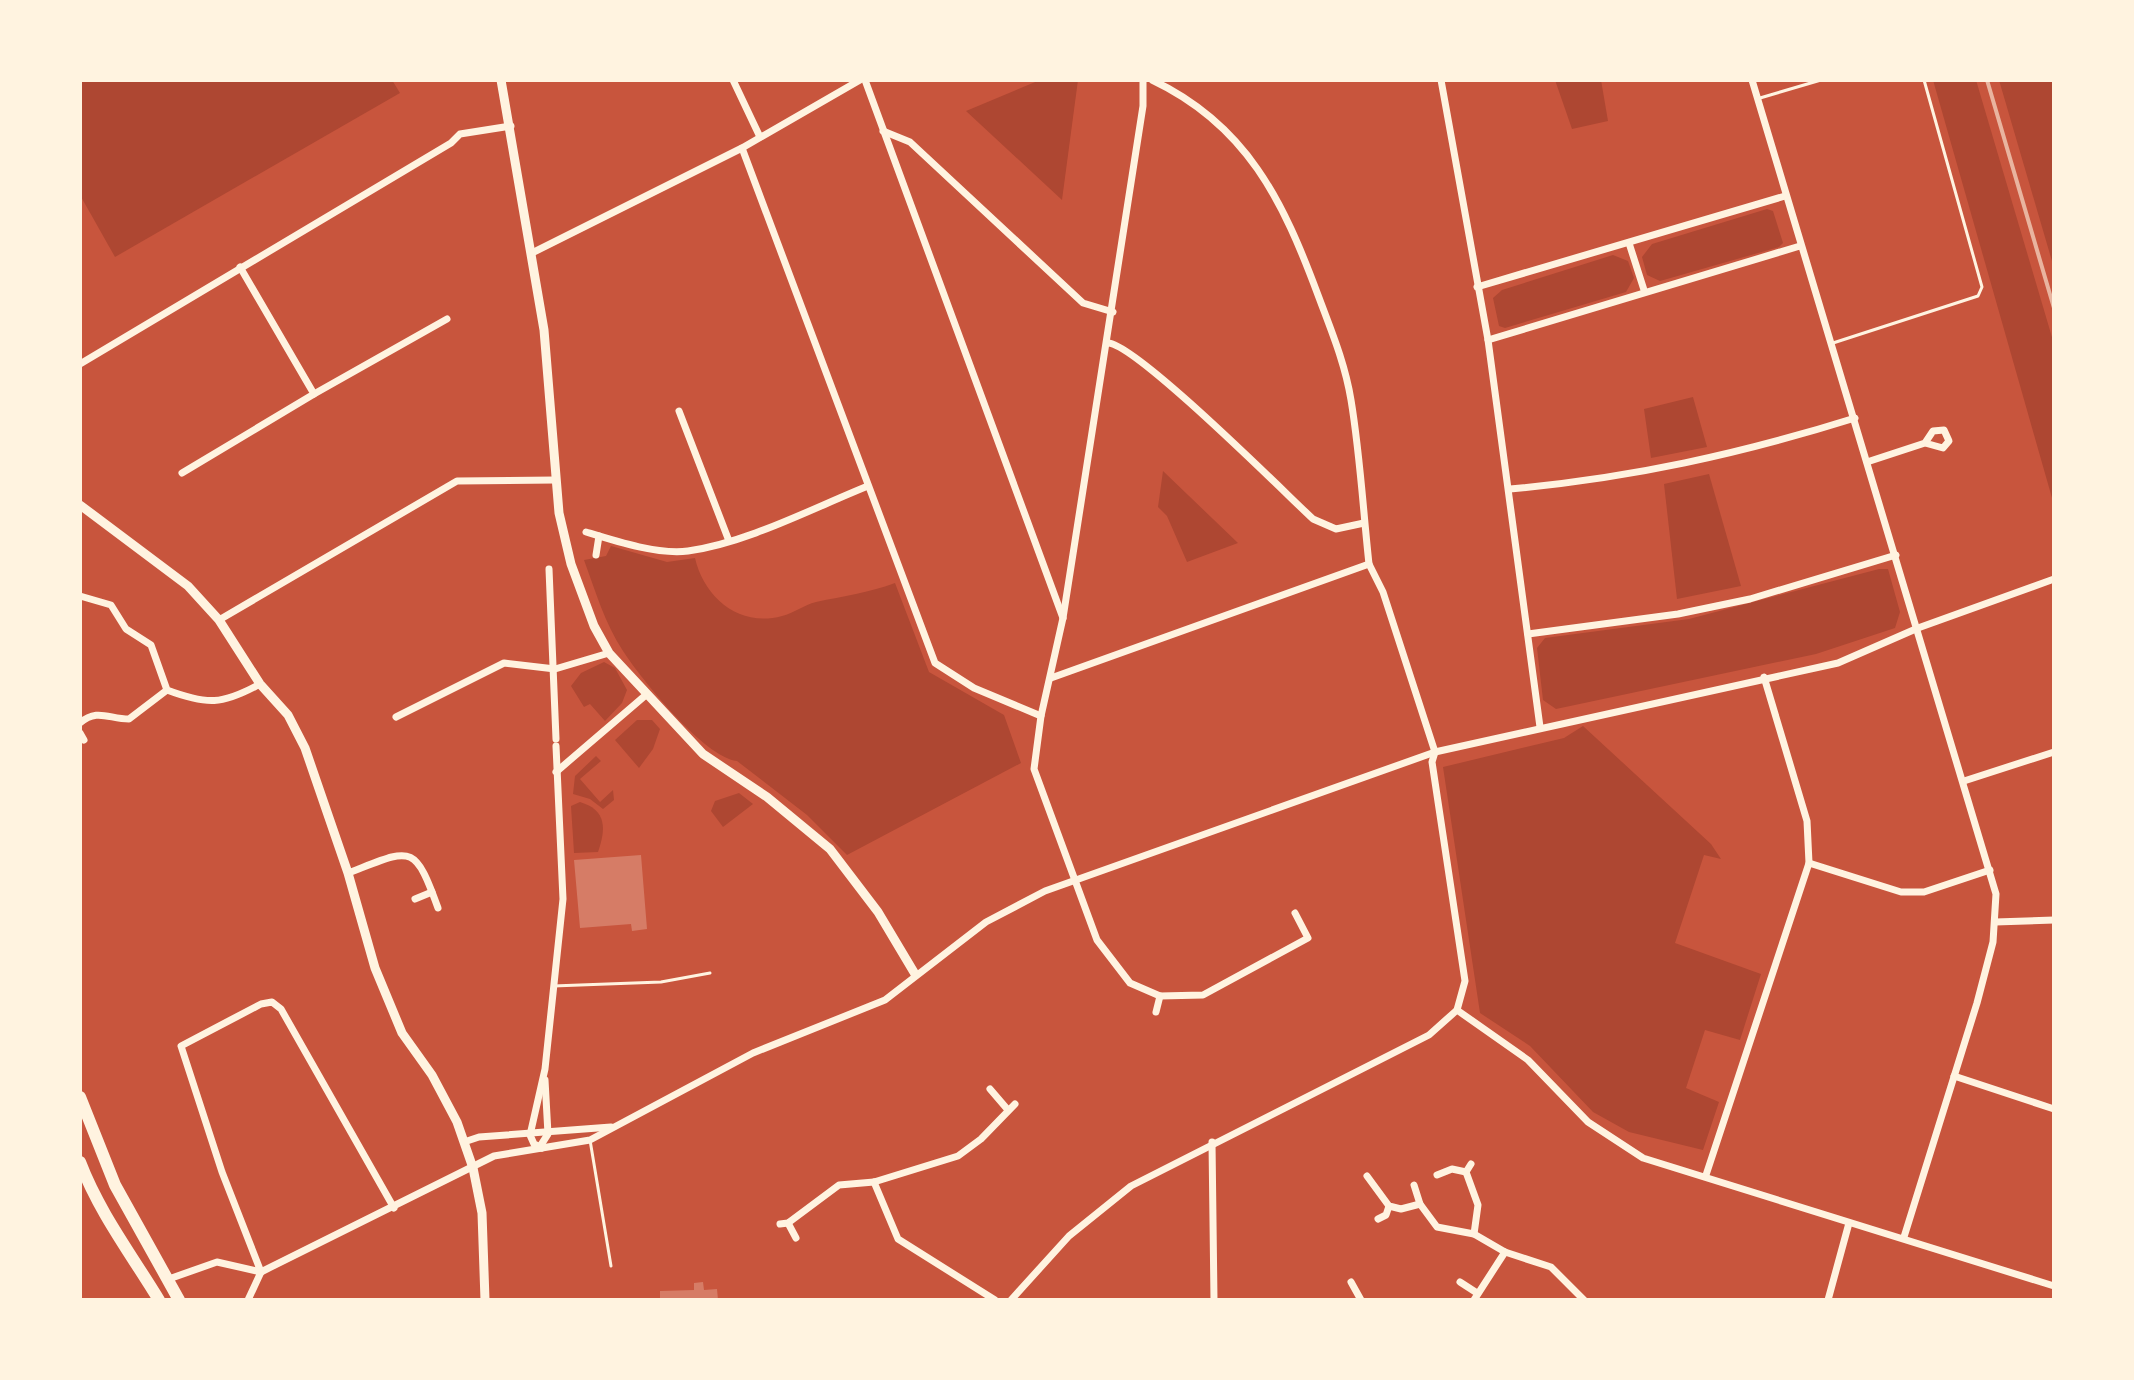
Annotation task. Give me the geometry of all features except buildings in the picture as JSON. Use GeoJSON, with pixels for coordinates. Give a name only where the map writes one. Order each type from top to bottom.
{"type":"FeatureCollection","features":[{"type":"Feature","properties":{"kind":"highway"},"geometry":{"type":"LineString","coordinates":[[80,1097],[115,1185],[179,1300]]}},
{"type":"Feature","properties":{"kind":"highway"},"geometry":{"type":"LineString","coordinates":[[80,1162],[91,1192],[159,1300]]}},
{"type":"Feature","properties":{"kind":"street"},"geometry":{"type":"LineString","coordinates":[[501,80],[544,330],[555,480],[571,564],[594,626],[609,653],[703,754],[767,797],[830,849],[878,912],[915,974]]}},
{"type":"Feature","properties":{"kind":"street"},"geometry":{"type":"LineString","coordinates":[[733,80],[760,137]]}},
{"type":"Feature","properties":{"kind":"street"},"geometry":{"type":"LineString","coordinates":[[532,253],[742,148],[862,80],[1063,618]]}},
{"type":"Feature","properties":{"kind":"street"},"geometry":{"type":"LineString","coordinates":[[1143,80],[1143,106],[1113,312],[1063,618],[1041,716],[1034,769],[1097,940],[1130,983],[1160,996],[1203,995],[1308,938],[1295,913]]}},
{"type":"Feature","properties":{"kind":"street"},"geometry":{"type":"LineString","coordinates":[[1011,1300],[1069,1236],[1131,1186],[1212,1142],[1429,1035],[1457,1010],[1465,981],[1432,762],[1435,752],[1383,592],[1369,564],[1344,365],[1279,199],[1235,139],[1187,96],[1152,80]]}},
{"type":"Feature","properties":{"kind":"street"},"geometry":{"type":"LineString","coordinates":[[1441,80],[1488,340],[1540,727]]}},
{"type":"Feature","properties":{"kind":"street"},"geometry":{"type":"LineString","coordinates":[[1752,80],[1996,894],[1995,922],[1985,973],[1904,1237]]}},
{"type":"Feature","properties":{"kind":"street"},"geometry":{"type":"LineString","coordinates":[[80,364],[451,143],[460,134],[511,126]]}},
{"type":"Feature","properties":{"kind":"street"},"geometry":{"type":"LineString","coordinates":[[883,131],[910,142],[1083,303],[1113,312]]}},
{"type":"Feature","properties":{"kind":"street"},"geometry":{"type":"LineString","coordinates":[[742,148],[935,663],[974,688],[1041,716]]}},
{"type":"Feature","properties":{"kind":"street"},"geometry":{"type":"LineString","coordinates":[[1477,287],[1785,196]]}},
{"type":"Feature","properties":{"kind":"street"},"geometry":{"type":"LineString","coordinates":[[1629,243],[1644,290]]}},
{"type":"Feature","properties":{"kind":"street"},"geometry":{"type":"LineString","coordinates":[[1488,340],[1644,290],[1800,246]]}},
{"type":"Feature","properties":{"kind":"street"},"geometry":{"type":"LineString","coordinates":[[240,267],[314,394]]}},
{"type":"Feature","properties":{"kind":"street"},"geometry":{"type":"LineString","coordinates":[[182,473],[447,319]]}},
{"type":"Feature","properties":{"kind":"street"},"geometry":{"type":"LineString","coordinates":[[1108,343],[1118,343],[1149,367],[1313,519],[1336,529],[1364,523]]}},
{"type":"Feature","properties":{"kind":"street"},"geometry":{"type":"LineString","coordinates":[[679,411],[729,541]]}},
{"type":"Feature","properties":{"kind":"street"},"geometry":{"type":"LineString","coordinates":[[1510,489],[1661,470],[1759,447],[1855,418]]}},
{"type":"Feature","properties":{"kind":"street"},"geometry":{"type":"LineString","coordinates":[[1867,462],[1925,443]]}},
{"type":"Feature","properties":{"kind":"street"},"geometry":{"type":"LineString","coordinates":[[219,620],[457,481],[555,480]]}},
{"type":"Feature","properties":{"kind":"street"},"geometry":{"type":"LineString","coordinates":[[586,532],[671,552],[689,551],[729,541],[868,486]]}},
{"type":"Feature","properties":{"kind":"street"},"geometry":{"type":"LineString","coordinates":[[80,505],[188,586],[219,620],[260,684],[288,715],[305,748],[348,873],[375,968],[402,1033],[432,1075],[473,1168],[482,1213],[485,1300]]}},
{"type":"Feature","properties":{"kind":"street"},"geometry":{"type":"LineString","coordinates":[[596,555],[599,536]]}},
{"type":"Feature","properties":{"kind":"street"},"geometry":{"type":"LineString","coordinates":[[1528,634],[1692,611],[1750,599],[1896,555]]}},
{"type":"Feature","properties":{"kind":"street"},"geometry":{"type":"LineString","coordinates":[[1051,678],[1369,564]]}},
{"type":"Feature","properties":{"kind":"street"},"geometry":{"type":"LineString","coordinates":[[530,1135],[545,1069],[563,899],[549,569]]}},
{"type":"Feature","properties":{"kind":"street"},"geometry":{"type":"LineString","coordinates":[[248,1300],[261,1272],[494,1156],[590,1140],[753,1053],[885,1000],[986,922],[1073,881],[1435,752],[1838,663],[1918,628],[2054,579]]}},
{"type":"Feature","properties":{"kind":"street"},"geometry":{"type":"LineString","coordinates":[[80,596],[111,605],[126,629],[151,645],[167,690]]}},
{"type":"Feature","properties":{"kind":"street"},"geometry":{"type":"LineString","coordinates":[[396,717],[504,663],[555,669],[609,653]]}},
{"type":"Feature","properties":{"kind":"street"},"geometry":{"type":"LineString","coordinates":[[1706,1175],[1809,863],[1807,821],[1764,677]]}},
{"type":"Feature","properties":{"kind":"street"},"geometry":{"type":"LineString","coordinates":[[167,690],[214,703],[237,697],[260,684]]}},
{"type":"Feature","properties":{"kind":"street"},"geometry":{"type":"LineString","coordinates":[[80,723],[90,714],[101,713],[129,719],[167,690]]}},
{"type":"Feature","properties":{"kind":"street"},"geometry":{"type":"LineString","coordinates":[[556,772],[647,694]]}},
{"type":"Feature","properties":{"kind":"street"},"geometry":{"type":"LineString","coordinates":[[1964,781],[2054,752]]}},
{"type":"Feature","properties":{"kind":"street"},"geometry":{"type":"LineString","coordinates":[[348,873],[398,854],[408,855],[420,862],[438,908]]}},
{"type":"Feature","properties":{"kind":"street"},"geometry":{"type":"LineString","coordinates":[[1809,863],[1901,892],[1924,892],[1990,870]]}},
{"type":"Feature","properties":{"kind":"street"},"geometry":{"type":"LineString","coordinates":[[415,899],[432,892]]}},
{"type":"Feature","properties":{"kind":"street"},"geometry":{"type":"LineString","coordinates":[[1995,922],[2054,920]]}},
{"type":"Feature","properties":{"kind":"street"},"geometry":{"type":"LineString","coordinates":[[1156,1012],[1160,996]]}},
{"type":"Feature","properties":{"kind":"street"},"geometry":{"type":"LineString","coordinates":[[261,1272],[222,1172],[181,1046],[261,1004],[272,1002],[281,1009],[394,1208]]}},
{"type":"Feature","properties":{"kind":"street"},"geometry":{"type":"LineString","coordinates":[[1457,1010],[1528,1060],[1588,1122],[1643,1158],[1706,1175],[2054,1286]]}},
{"type":"Feature","properties":{"kind":"street"},"geometry":{"type":"LineString","coordinates":[[542,1149],[548,1134],[545,1069]]}},
{"type":"Feature","properties":{"kind":"street"},"geometry":{"type":"LineString","coordinates":[[1954,1076],[2054,1109]]}},
{"type":"Feature","properties":{"kind":"street"},"geometry":{"type":"LineString","coordinates":[[990,1089],[1008,1110]]}},
{"type":"Feature","properties":{"kind":"street"},"geometry":{"type":"LineString","coordinates":[[796,1238],[784,1224],[839,1185],[874,1182],[958,1156],[981,1139],[1015,1104]]}},
{"type":"Feature","properties":{"kind":"street"},"geometry":{"type":"LineString","coordinates":[[464,1142],[479,1137],[548,1134],[621,1125]]}},
{"type":"Feature","properties":{"kind":"street"},"geometry":{"type":"LineString","coordinates":[[530,1135],[542,1149]]}},
{"type":"Feature","properties":{"kind":"street"},"geometry":{"type":"LineString","coordinates":[[1212,1142],[1214,1300]]}},
{"type":"Feature","properties":{"kind":"street"},"geometry":{"type":"LineString","coordinates":[[1466,1172],[1471,1164]]}},
{"type":"Feature","properties":{"kind":"street"},"geometry":{"type":"LineString","coordinates":[[1437,1175],[1452,1169],[1466,1172]]}},
{"type":"Feature","properties":{"kind":"street"},"geometry":{"type":"LineString","coordinates":[[1466,1172],[1478,1205],[1474,1234]]}},
{"type":"Feature","properties":{"kind":"street"},"geometry":{"type":"LineString","coordinates":[[1367,1176],[1389,1206],[1401,1209],[1420,1204]]}},
{"type":"Feature","properties":{"kind":"street"},"geometry":{"type":"LineString","coordinates":[[874,1182],[898,1239],[995,1300]]}},
{"type":"Feature","properties":{"kind":"street"},"geometry":{"type":"LineString","coordinates":[[1414,1185],[1420,1204],[1437,1227],[1474,1234],[1505,1252],[1551,1267],[1584,1300]]}},
{"type":"Feature","properties":{"kind":"street"},"geometry":{"type":"LineString","coordinates":[[1378,1219],[1386,1215],[1389,1206]]}},
{"type":"Feature","properties":{"kind":"street"},"geometry":{"type":"LineString","coordinates":[[1828,1300],[1849,1223]]}},
{"type":"Feature","properties":{"kind":"street"},"geometry":{"type":"LineString","coordinates":[[1460,1282],[1475,1297],[1505,1252]]}},
{"type":"Feature","properties":{"kind":"street"},"geometry":{"type":"LineString","coordinates":[[166,1280],[217,1262],[261,1272]]}},
{"type":"Feature","properties":{"kind":"street"},"geometry":{"type":"LineString","coordinates":[[1351,1282],[1361,1300]]}},
{"type":"Feature","properties":{"kind":"lane"},"geometry":{"type":"LineString","coordinates":[[1757,99],[1821,80]]}},
{"type":"Feature","properties":{"kind":"lane"},"geometry":{"type":"LineString","coordinates":[[1833,343],[1978,296],[1982,287],[1924,80]]}},
{"type":"Feature","properties":{"kind":"lane"},"geometry":{"type":"LineString","coordinates":[[553,986],[661,982],[710,973]]}},
{"type":"Feature","properties":{"kind":"lane"},"geometry":{"type":"LineString","coordinates":[[590,1140],[611,1266]]}},
{"type":"Feature","properties":{"kind":"shaded area"},"geometry":{"type":"Polygon","coordinates":[[[80,80],[392,80],[400,93],[115,257],[80,195],[80,80]]]}},
{"type":"Feature","properties":{"kind":"shaded area"},"geometry":{"type":"Polygon","coordinates":[[[1040,80],[1078,80],[1062,200],[966,111],[1040,80]]]}},
{"type":"Feature","properties":{"kind":"shaded area"},"geometry":{"type":"Polygon","coordinates":[[[1555,80],[1601,80],[1608,121],[1572,129],[1555,80]]]}},
{"type":"Feature","properties":{"kind":"shaded area"},"geometry":{"type":"Polygon","coordinates":[[[1933,80],[1976,80],[2054,344],[2054,505],[1933,80]]]}},
{"type":"Feature","properties":{"kind":"shaded area"},"geometry":{"type":"Polygon","coordinates":[[[1999,80],[2054,80],[2054,268],[1999,80]]]}},
{"type":"Feature","properties":{"kind":"shaded area"},"geometry":{"type":"Polygon","coordinates":[[[1767,209],[1773,211],[1783,243],[1779,247],[1660,281],[1647,275],[1642,257],[1652,244],[1767,209]]]}},
{"type":"Feature","properties":{"kind":"shaded area"},"geometry":{"type":"Polygon","coordinates":[[[1613,255],[1628,261],[1634,278],[1626,292],[1505,328],[1499,326],[1493,298],[1502,290],[1613,255]]]}},
{"type":"Feature","properties":{"kind":"shaded area"},"geometry":{"type":"Polygon","coordinates":[[[1693,397],[1707,447],[1651,458],[1644,409],[1693,397]]]}},
{"type":"Feature","properties":{"kind":"shaded area"},"geometry":{"type":"Polygon","coordinates":[[[1163,471],[1238,543],[1187,562],[1167,516],[1158,507],[1163,471]]]}},
{"type":"Feature","properties":{"kind":"shaded area"},"geometry":{"type":"Polygon","coordinates":[[[1709,474],[1741,586],[1677,599],[1664,484],[1709,474]]]}},
{"type":"Feature","properties":{"kind":"shaded area"},"geometry":{"type":"Polygon","coordinates":[[[611,546],[667,562],[695,558],[706,585],[715,597],[738,613],[766,619],[816,602],[895,583],[929,672],[1004,715],[1021,763],[847,855],[807,815],[737,761],[723,756],[691,732],[644,680],[611,630],[584,560],[606,556],[611,546]]]}},
{"type":"Feature","properties":{"kind":"shaded area"},"geometry":{"type":"Polygon","coordinates":[[[1888,569],[1900,612],[1895,628],[1816,654],[1556,709],[1543,700],[1537,648],[1545,638],[1689,619],[1888,569]]]}},
{"type":"Feature","properties":{"kind":"shaded area"},"geometry":{"type":"Polygon","coordinates":[[[604,662],[615,668],[627,690],[622,703],[605,721],[590,704],[584,707],[571,686],[581,673],[604,662]]]}},
{"type":"Feature","properties":{"kind":"shaded area"},"geometry":{"type":"Polygon","coordinates":[[[637,720],[652,720],[660,729],[653,749],[639,768],[615,740],[637,720]]]}},
{"type":"Feature","properties":{"kind":"shaded area"},"geometry":{"type":"Polygon","coordinates":[[[1583,726],[1711,844],[1721,859],[1704,855],[1675,943],[1761,974],[1740,1040],[1705,1030],[1686,1088],[1719,1102],[1703,1150],[1629,1132],[1593,1112],[1530,1046],[1480,1013],[1443,767],[1564,738],[1583,726]]]}},
{"type":"Feature","properties":{"kind":"shaded area"},"geometry":{"type":"Polygon","coordinates":[[[596,756],[601,761],[580,779],[600,802],[613,790],[614,800],[603,809],[590,799],[573,794],[575,776],[596,756]]]}},
{"type":"Feature","properties":{"kind":"shaded area"},"geometry":{"type":"Polygon","coordinates":[[[739,793],[753,804],[723,827],[711,811],[715,801],[739,793]]]}},
{"type":"Feature","properties":{"kind":"shaded area"},"geometry":{"type":"Polygon","coordinates":[[[580,802],[600,815],[603,828],[598,852],[574,853],[571,806],[580,802]]]}},
{"type":"Feature","properties":{"kind":"railway"},"geometry":{"type":"LineString","coordinates":[[1987,80],[2054,308]]}}]}
